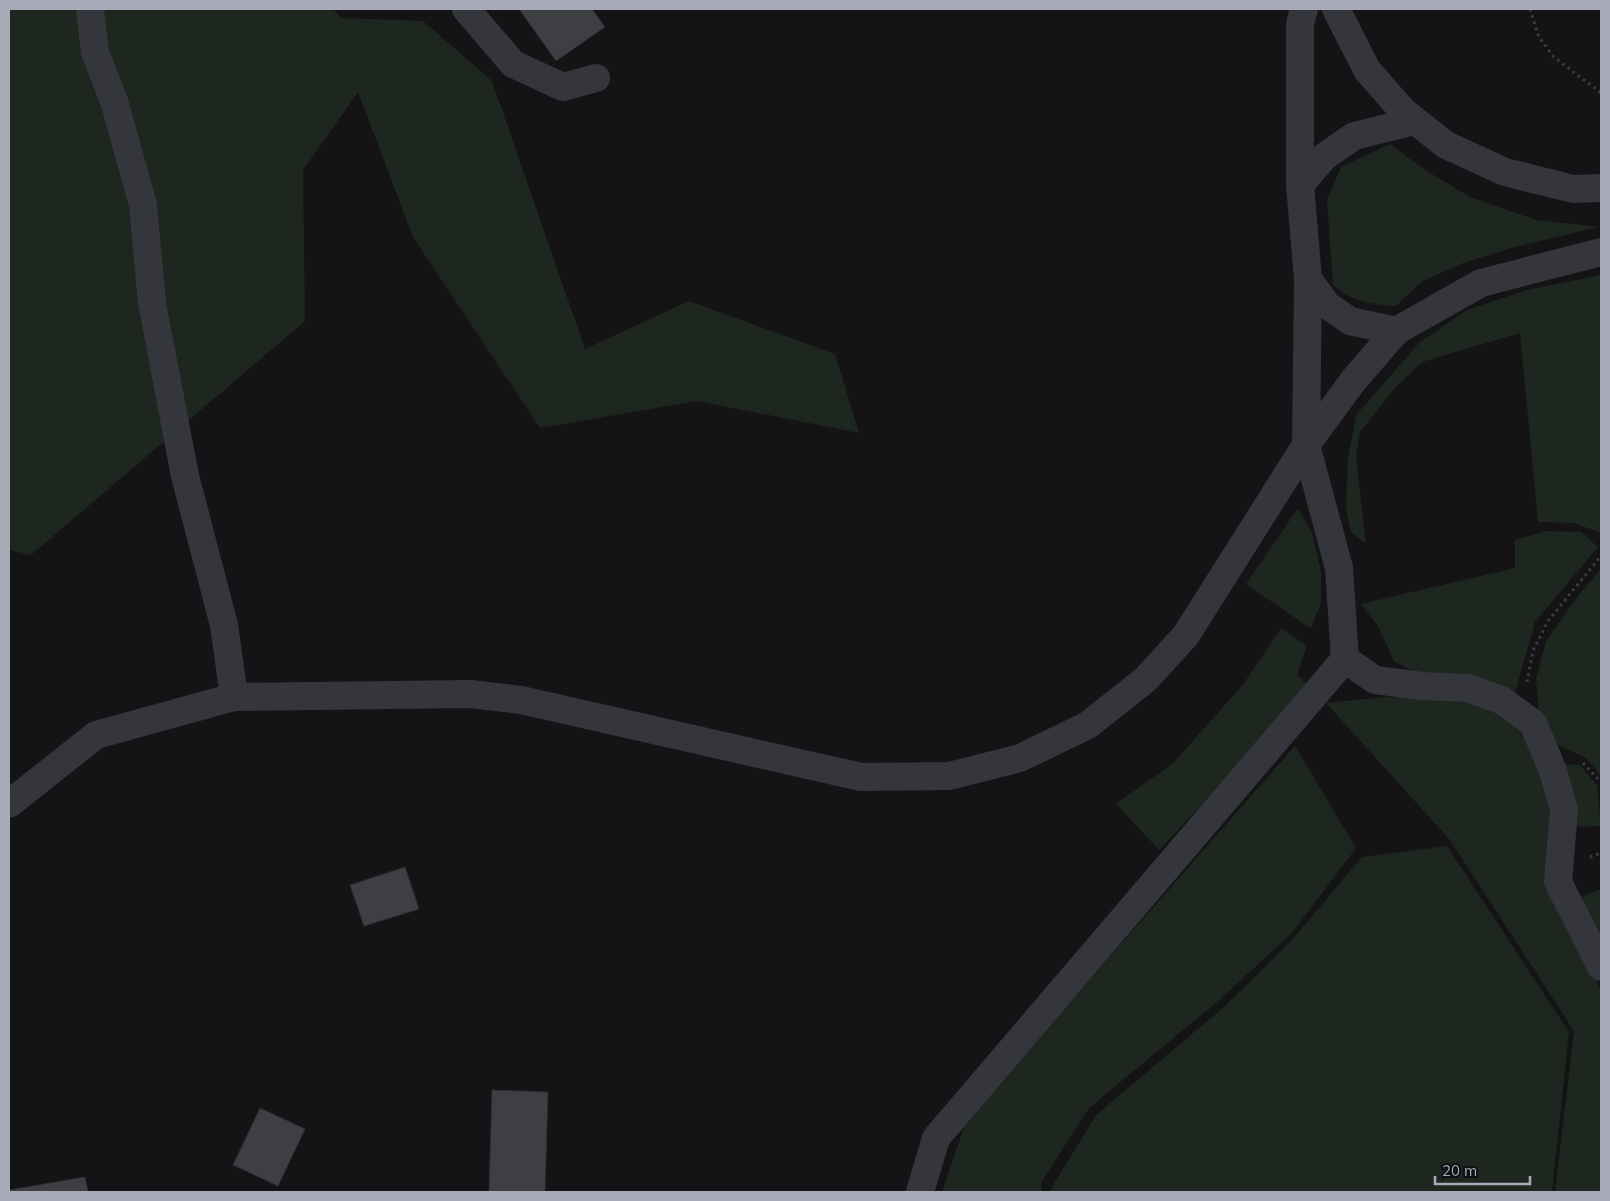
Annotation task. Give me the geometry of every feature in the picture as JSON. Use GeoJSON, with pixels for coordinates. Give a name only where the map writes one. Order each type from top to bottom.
{"type":"FeatureCollection","features":[{"type":"Feature","properties":{"kind":"street"},"geometry":{"type":"LineString","coordinates":[[90,9],[95,52],[115,104],[143,204],[152,303],[185,476],[224,625],[234,697]]}},
{"type":"Feature","properties":{"kind":"street"},"geometry":{"type":"LineString","coordinates":[[466,9],[513,64],[563,87],[596,78]]}},
{"type":"Feature","properties":{"kind":"street"},"geometry":{"type":"LineString","coordinates":[[920,1192],[936,1138],[1345,659],[1339,568],[1306,445],[1308,279],[1300,185],[1300,24],[1304,9]]}},
{"type":"Feature","properties":{"kind":"street"},"geometry":{"type":"LineString","coordinates":[[1336,9],[1367,70],[1403,111],[1446,145],[1505,172],[1573,189],[1601,188]]}},
{"type":"Feature","properties":{"kind":"street"},"geometry":{"type":"LineString","coordinates":[[1300,185],[1324,157],[1354,136],[1415,121]]}},
{"type":"Feature","properties":{"kind":"street"},"geometry":{"type":"LineString","coordinates":[[9,804],[96,735],[234,697],[470,694],[512,699],[861,777],[949,776],[1020,758],[1088,724],[1146,679],[1186,635],[1306,445],[1353,381],[1396,331],[1481,283],[1601,252]]}},
{"type":"Feature","properties":{"kind":"street"},"geometry":{"type":"LineString","coordinates":[[1308,279],[1327,305],[1350,321],[1396,331]]}},
{"type":"Feature","properties":{"kind":"street"},"geometry":{"type":"LineString","coordinates":[[1345,659],[1375,680],[1422,686],[1468,688],[1501,700],[1533,724],[1553,771],[1564,810],[1558,882],[1601,967]]}},
{"type":"Feature","properties":{"kind":"path"},"geometry":{"type":"LineString","coordinates":[[1530,9],[1540,37],[1554,57],[1601,93]]}},
{"type":"Feature","properties":{"kind":"path"},"geometry":{"type":"LineString","coordinates":[[1533,724],[1527,685],[1533,651],[1548,621],[1601,556]]}},
{"type":"Feature","properties":{"kind":"shaded area"},"geometry":{"type":"Polygon","coordinates":[[[9,9],[333,9],[341,18],[423,21],[492,81],[585,349],[689,301],[835,354],[859,433],[697,401],[540,428],[413,237],[358,92],[303,170],[305,321],[31,555],[9,550],[9,9]]]}},
{"type":"Feature","properties":{"kind":"shaded area"},"geometry":{"type":"Polygon","coordinates":[[[1390,144],[1422,168],[1470,197],[1536,220],[1599,227],[1515,247],[1463,263],[1421,282],[1396,306],[1363,302],[1349,296],[1333,285],[1327,200],[1341,167],[1390,144]]]}},
{"type":"Feature","properties":{"kind":"shaded area"},"geometry":{"type":"Polygon","coordinates":[[[1601,275],[1601,533],[1574,523],[1538,522],[1520,333],[1422,362],[1394,389],[1360,432],[1356,457],[1366,544],[1351,532],[1346,509],[1348,459],[1356,415],[1419,343],[1467,310],[1527,290],[1601,275]]]}},
{"type":"Feature","properties":{"kind":"shaded area"},"geometry":{"type":"Polygon","coordinates":[[[1298,508],[1312,533],[1321,571],[1321,602],[1311,629],[1246,584],[1298,508]]]}},
{"type":"Feature","properties":{"kind":"shaded area"},"geometry":{"type":"Polygon","coordinates":[[[1546,531],[1581,532],[1598,547],[1535,622],[1514,696],[1480,678],[1425,677],[1394,661],[1378,626],[1361,604],[1515,568],[1515,540],[1546,531]]]}},
{"type":"Feature","properties":{"kind":"shaded area"},"geometry":{"type":"Polygon","coordinates":[[[1601,569],[1601,776],[1586,758],[1549,741],[1539,711],[1536,679],[1546,641],[1581,592],[1601,569]]]}},
{"type":"Feature","properties":{"kind":"shaded area"},"geometry":{"type":"Polygon","coordinates":[[[1281,628],[1307,646],[1297,675],[1312,688],[1159,850],[1116,804],[1173,763],[1242,686],[1281,628]]]}},
{"type":"Feature","properties":{"kind":"shaded area"},"geometry":{"type":"Polygon","coordinates":[[[1386,697],[1467,698],[1513,719],[1545,768],[1553,899],[1601,990],[1601,1192],[1555,1192],[1574,1031],[1450,840],[1326,703],[1386,697]]]}},
{"type":"Feature","properties":{"kind":"shaded area"},"geometry":{"type":"Polygon","coordinates":[[[1295,746],[1356,848],[1292,933],[1217,1002],[1089,1108],[1042,1181],[1041,1192],[942,1192],[967,1119],[1295,746]]]}},
{"type":"Feature","properties":{"kind":"shaded area"},"geometry":{"type":"Polygon","coordinates":[[[1564,764],[1580,765],[1597,785],[1601,826],[1581,827],[1570,823],[1564,764]]]}},
{"type":"Feature","properties":{"kind":"shaded area"},"geometry":{"type":"Polygon","coordinates":[[[1447,846],[1569,1032],[1552,1192],[1051,1192],[1052,1187],[1096,1115],[1224,1007],[1291,941],[1362,857],[1447,846]]]}},
{"type":"Feature","properties":{"kind":"shaded area"},"geometry":{"type":"Polygon","coordinates":[[[1601,889],[1601,947],[1577,899],[1601,889]]]}},
{"type":"Feature","properties":{"kind":"building"},"geometry":{"type":"Polygon","coordinates":[[[519,9],[592,9],[605,27],[556,61],[519,9]]]}},
{"type":"Feature","properties":{"kind":"building"},"geometry":{"type":"Polygon","coordinates":[[[405,867],[419,909],[364,926],[350,885],[405,867]]]}},
{"type":"Feature","properties":{"kind":"building"},"geometry":{"type":"Polygon","coordinates":[[[492,1090],[548,1092],[545,1192],[489,1192],[492,1090]]]}},
{"type":"Feature","properties":{"kind":"building"},"geometry":{"type":"Polygon","coordinates":[[[260,1108],[305,1129],[278,1186],[233,1165],[260,1108]]]}},
{"type":"Feature","properties":{"kind":"building"},"geometry":{"type":"Polygon","coordinates":[[[85,1177],[88,1192],[9,1192],[9,1190],[85,1177]]]}}]}
